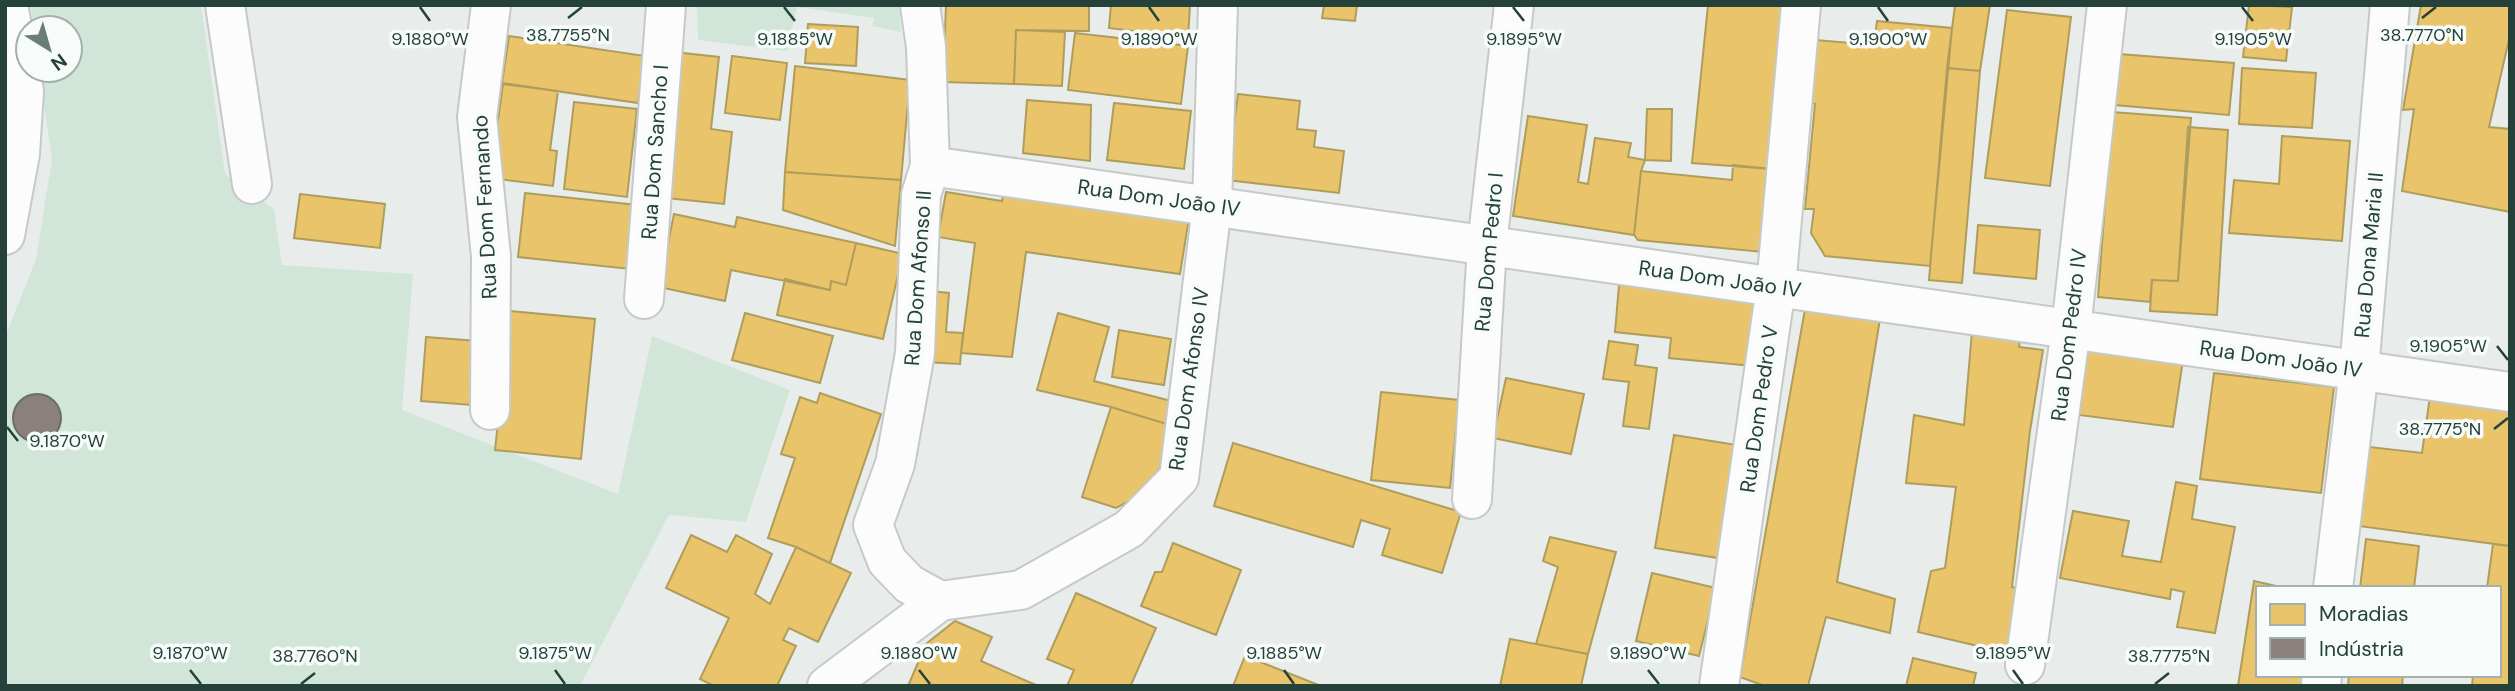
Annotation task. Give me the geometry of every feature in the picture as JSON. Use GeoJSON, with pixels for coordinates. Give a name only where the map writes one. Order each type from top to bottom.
{"type":"FeatureCollection","features":[{"type":"Feature","properties":{"kind":"street"},"geometry":{"type":"LineString","coordinates":[[5,234],[20,154],[24,91],[8,5]]}},
{"type":"Feature","properties":{"kind":"street"},"geometry":{"type":"LineString","coordinates":[[225,5],[252,184]]}},
{"type":"Feature","properties":{"kind":"street","name":"Rua Dom Fernando"},"geometry":{"type":"LineString","coordinates":[[490,410],[491,256],[477,117],[491,5]]}},
{"type":"Feature","properties":{"kind":"street","name":"Rua Dom Sancho I"},"geometry":{"type":"LineString","coordinates":[[644,299],[666,5]]}},
{"type":"Feature","properties":{"kind":"street","name":"Rua Dom Afonso II"},"geometry":{"type":"LineString","coordinates":[[920,5],[926,47],[930,166],[921,195],[915,353],[895,464],[873,525],[887,561],[909,584],[940,601]]}},
{"type":"Feature","properties":{"kind":"street","name":"Rua Dom Afonso IV"},"geometry":{"type":"LineString","coordinates":[[940,601],[1021,590],[1129,529],[1179,478],[1212,206],[1218,5]]}},
{"type":"Feature","properties":{"kind":"street","name":"Rua Dom Pedro I"},"geometry":{"type":"LineString","coordinates":[[1472,499],[1487,245],[1514,5]]}},
{"type":"Feature","properties":{"kind":"street","name":"Rua Dom Pedro V"},"geometry":{"type":"LineString","coordinates":[[1719,686],[1776,287],[1801,5]]}},
{"type":"Feature","properties":{"kind":"street","name":"Rua Dom Pedro IV"},"geometry":{"type":"LineString","coordinates":[[2025,665],[2071,329],[2107,5]]}},
{"type":"Feature","properties":{"kind":"street","name":"Rua Dona Maria II"},"geometry":{"type":"LineString","coordinates":[[2333,586],[2359,370],[2390,5]]}},
{"type":"Feature","properties":{"kind":"street","name":"Rua Dom João IV"},"geometry":{"type":"LineString","coordinates":[[930,166],[2510,392]]}},
{"type":"Feature","properties":{"kind":"street"},"geometry":{"type":"LineString","coordinates":[[827,686],[940,601]]}},
{"type":"Feature","properties":{"kind":"green space"},"geometry":{"type":"Polygon","coordinates":[[[30,5],[201,5],[225,174],[274,209],[282,265],[413,274],[402,410],[618,494],[652,336],[790,390],[746,522],[669,515],[580,686],[5,686],[5,337],[36,259],[52,159],[41,84],[84,84],[84,14],[32,14],[30,5]]]}},
{"type":"Feature","properties":{"kind":"green space"},"geometry":{"type":"Polygon","coordinates":[[[697,5],[899,5],[901,32],[872,26],[874,18],[797,7],[787,51],[698,40],[697,5]]]}},
{"type":"Feature","properties":{"kind":"building: Moradias"},"geometry":{"type":"Polygon","coordinates":[[[946,5],[1089,5],[1089,31],[1016,30],[1014,84],[943,82],[946,5]]]}},
{"type":"Feature","properties":{"kind":"building: Moradias"},"geometry":{"type":"Polygon","coordinates":[[[1111,5],[1190,5],[1188,38],[1109,28],[1111,5]]]}},
{"type":"Feature","properties":{"kind":"building: Moradias"},"geometry":{"type":"Polygon","coordinates":[[[1324,5],[1357,5],[1355,21],[1322,18],[1324,5]]]}},
{"type":"Feature","properties":{"kind":"building: Moradias"},"geometry":{"type":"Polygon","coordinates":[[[1708,5],[1784,5],[1771,169],[1692,163],[1708,5]]]}},
{"type":"Feature","properties":{"kind":"building: Moradias"},"geometry":{"type":"Polygon","coordinates":[[[1955,5],[1990,5],[1980,71],[1947,68],[1955,5]]]}},
{"type":"Feature","properties":{"kind":"building: Moradias"},"geometry":{"type":"Polygon","coordinates":[[[2249,5],[2292,7],[2286,61],[2243,57],[2249,5]]]}},
{"type":"Feature","properties":{"kind":"building: Moradias"},"geometry":{"type":"Polygon","coordinates":[[[2421,5],[2510,5],[2510,35],[2489,127],[2510,129],[2510,212],[2402,191],[2414,109],[2403,110],[2421,5]]]}},
{"type":"Feature","properties":{"kind":"building: Moradias"},"geometry":{"type":"Polygon","coordinates":[[[2007,10],[2071,17],[2050,186],[1985,178],[2007,10]]]}},
{"type":"Feature","properties":{"kind":"building: Moradias"},"geometry":{"type":"Polygon","coordinates":[[[1877,21],[1952,28],[1930,266],[1825,256],[1811,233],[1814,209],[1805,209],[1815,104],[1810,103],[1816,40],[1874,45],[1877,21]]]}},
{"type":"Feature","properties":{"kind":"building: Moradias"},"geometry":{"type":"Polygon","coordinates":[[[808,24],[858,27],[856,66],[805,63],[808,24]]]}},
{"type":"Feature","properties":{"kind":"building: Moradias"},"geometry":{"type":"Polygon","coordinates":[[[1016,30],[1065,32],[1062,86],[1014,84],[1016,30]]]}},
{"type":"Feature","properties":{"kind":"building: Moradias"},"geometry":{"type":"Polygon","coordinates":[[[1075,33],[1188,46],[1181,104],[1068,90],[1075,33]]]}},
{"type":"Feature","properties":{"kind":"building: Moradias"},"geometry":{"type":"Polygon","coordinates":[[[509,36],[645,56],[638,103],[502,83],[509,36]]]}},
{"type":"Feature","properties":{"kind":"building: Moradias"},"geometry":{"type":"Polygon","coordinates":[[[674,52],[719,57],[711,129],[732,132],[724,204],[657,197],[674,52]]]}},
{"type":"Feature","properties":{"kind":"building: Moradias"},"geometry":{"type":"Polygon","coordinates":[[[2106,53],[2234,63],[2229,115],[2103,104],[2106,53]]]}},
{"type":"Feature","properties":{"kind":"building: Moradias"},"geometry":{"type":"Polygon","coordinates":[[[732,56],[787,63],[780,120],[725,113],[732,56]]]}},
{"type":"Feature","properties":{"kind":"building: Moradias"},"geometry":{"type":"Polygon","coordinates":[[[795,66],[910,80],[901,180],[785,172],[795,66]]]}},
{"type":"Feature","properties":{"kind":"building: Moradias"},"geometry":{"type":"Polygon","coordinates":[[[1947,68],[1980,71],[1962,283],[1929,280],[1947,68]]]}},
{"type":"Feature","properties":{"kind":"building: Moradias"},"geometry":{"type":"Polygon","coordinates":[[[2242,68],[2316,73],[2312,128],[2239,124],[2242,68]]]}},
{"type":"Feature","properties":{"kind":"building: Moradias"},"geometry":{"type":"Polygon","coordinates":[[[503,84],[558,91],[550,150],[557,151],[553,186],[490,178],[503,84]]]}},
{"type":"Feature","properties":{"kind":"building: Moradias"},"geometry":{"type":"Polygon","coordinates":[[[1238,94],[1300,101],[1297,129],[1316,131],[1314,147],[1344,151],[1339,193],[1227,180],[1238,94]]]}},
{"type":"Feature","properties":{"kind":"building: Moradias"},"geometry":{"type":"Polygon","coordinates":[[[1027,100],[1091,105],[1090,161],[1023,153],[1027,100]]]}},
{"type":"Feature","properties":{"kind":"building: Moradias"},"geometry":{"type":"Polygon","coordinates":[[[574,102],[637,109],[627,197],[564,189],[574,102]]]}},
{"type":"Feature","properties":{"kind":"building: Moradias"},"geometry":{"type":"Polygon","coordinates":[[[1114,103],[1191,111],[1184,169],[1107,160],[1114,103]]]}},
{"type":"Feature","properties":{"kind":"building: Moradias"},"geometry":{"type":"Polygon","coordinates":[[[1647,109],[1672,109],[1671,161],[1645,160],[1647,109]]]}},
{"type":"Feature","properties":{"kind":"building: Moradias"},"geometry":{"type":"Polygon","coordinates":[[[2112,112],[2191,118],[2178,281],[2152,280],[2150,302],[2098,297],[2112,112]]]}},
{"type":"Feature","properties":{"kind":"building: Moradias"},"geometry":{"type":"Polygon","coordinates":[[[1528,116],[1587,125],[1578,182],[1588,184],[1595,138],[1631,143],[1628,157],[1645,160],[1641,171],[1634,235],[1513,216],[1528,116]]]}},
{"type":"Feature","properties":{"kind":"building: Moradias"},"geometry":{"type":"Polygon","coordinates":[[[2188,127],[2228,130],[2217,315],[2150,311],[2152,280],[2178,281],[2188,127]]]}},
{"type":"Feature","properties":{"kind":"building: Moradias"},"geometry":{"type":"Polygon","coordinates":[[[2282,136],[2350,141],[2342,241],[2229,233],[2234,180],[2279,184],[2282,136]]]}},
{"type":"Feature","properties":{"kind":"building: Moradias"},"geometry":{"type":"Polygon","coordinates":[[[1733,165],[1771,169],[1763,252],[1638,240],[1634,235],[1641,171],[1732,180],[1733,165]]]}},
{"type":"Feature","properties":{"kind":"building: Moradias"},"geometry":{"type":"Polygon","coordinates":[[[785,172],[901,180],[895,246],[783,210],[785,172]]]}},
{"type":"Feature","properties":{"kind":"building: Moradias"},"geometry":{"type":"Polygon","coordinates":[[[1004,188],[1189,218],[1180,274],[1026,252],[1012,357],[961,353],[975,243],[938,237],[946,192],[1002,201],[1004,188]]]}},
{"type":"Feature","properties":{"kind":"building: Moradias"},"geometry":{"type":"Polygon","coordinates":[[[525,193],[637,205],[630,269],[518,257],[525,193]]]}},
{"type":"Feature","properties":{"kind":"building: Moradias"},"geometry":{"type":"Polygon","coordinates":[[[300,194],[385,204],[380,248],[294,238],[300,194]]]}},
{"type":"Feature","properties":{"kind":"building: Moradias"},"geometry":{"type":"Polygon","coordinates":[[[674,214],[735,227],[737,217],[856,243],[846,285],[831,281],[830,290],[731,270],[725,301],[659,287],[674,214]]]}},
{"type":"Feature","properties":{"kind":"building: Moradias"},"geometry":{"type":"Polygon","coordinates":[[[1978,225],[2040,230],[2036,279],[1974,273],[1978,225]]]}},
{"type":"Feature","properties":{"kind":"building: Moradias"},"geometry":{"type":"Polygon","coordinates":[[[856,243],[903,254],[883,339],[777,315],[785,279],[830,290],[831,281],[846,285],[856,243]]]}},
{"type":"Feature","properties":{"kind":"building: Moradias"},"geometry":{"type":"Polygon","coordinates":[[[1643,278],[1758,300],[1752,366],[1669,358],[1671,338],[1615,332],[1619,285],[1642,287],[1643,278]]]}},
{"type":"Feature","properties":{"kind":"building: Moradias"},"geometry":{"type":"Polygon","coordinates":[[[930,291],[949,293],[946,332],[963,333],[960,364],[924,362],[930,291]]]}},
{"type":"Feature","properties":{"kind":"building: Moradias"},"geometry":{"type":"Polygon","coordinates":[[[1805,309],[1880,319],[1837,582],[1895,599],[1890,633],[1826,617],[1808,686],[1765,686],[1740,677],[1805,309]]]}},
{"type":"Feature","properties":{"kind":"building: Moradias"},"geometry":{"type":"Polygon","coordinates":[[[510,311],[595,319],[581,459],[495,450],[510,311]]]}},
{"type":"Feature","properties":{"kind":"building: Moradias"},"geometry":{"type":"Polygon","coordinates":[[[745,313],[833,336],[820,383],[732,360],[745,313]]]}},
{"type":"Feature","properties":{"kind":"building: Moradias"},"geometry":{"type":"Polygon","coordinates":[[[1058,313],[1109,327],[1094,381],[1179,403],[1173,426],[1111,407],[1037,390],[1058,313]]]}},
{"type":"Feature","properties":{"kind":"building: Moradias"},"geometry":{"type":"Polygon","coordinates":[[[1119,330],[1171,339],[1164,385],[1112,377],[1119,330]]]}},
{"type":"Feature","properties":{"kind":"building: Moradias"},"geometry":{"type":"Polygon","coordinates":[[[1972,331],[2021,335],[2019,347],[2043,350],[2030,431],[2012,587],[2023,590],[2012,654],[1918,632],[1931,571],[1945,568],[1956,487],[1906,483],[1914,415],[1964,425],[1972,331]]]}},
{"type":"Feature","properties":{"kind":"building: Moradias"},"geometry":{"type":"Polygon","coordinates":[[[426,337],[477,341],[472,405],[421,401],[426,337]]]}},
{"type":"Feature","properties":{"kind":"building: Moradias"},"geometry":{"type":"Polygon","coordinates":[[[1609,341],[1638,345],[1635,365],[1657,368],[1649,429],[1623,426],[1629,382],[1603,379],[1609,341]]]}},
{"type":"Feature","properties":{"kind":"building: Moradias"},"geometry":{"type":"Polygon","coordinates":[[[2088,347],[2183,360],[2173,427],[2079,415],[2088,347]]]}},
{"type":"Feature","properties":{"kind":"building: Moradias"},"geometry":{"type":"Polygon","coordinates":[[[2214,373],[2334,387],[2321,493],[2200,479],[2214,373]]]}},
{"type":"Feature","properties":{"kind":"building: Moradias"},"geometry":{"type":"Polygon","coordinates":[[[1506,378],[1584,394],[1571,454],[1493,438],[1506,378]]]}},
{"type":"Feature","properties":{"kind":"building: Moradias"},"geometry":{"type":"Polygon","coordinates":[[[1381,392],[1459,400],[1450,488],[1371,480],[1381,392]]]}},
{"type":"Feature","properties":{"kind":"building: Moradias"},"geometry":{"type":"Polygon","coordinates":[[[820,393],[881,414],[830,563],[796,547],[768,538],[795,458],[781,454],[800,397],[817,403],[820,393]]]}},
{"type":"Feature","properties":{"kind":"building: Moradias"},"geometry":{"type":"Polygon","coordinates":[[[2430,396],[2510,407],[2510,546],[2351,525],[2361,446],[2422,453],[2430,396]]]}},
{"type":"Feature","properties":{"kind":"building: Moradias"},"geometry":{"type":"Polygon","coordinates":[[[1111,407],[1173,426],[1153,489],[1116,508],[1082,497],[1111,407]]]}},
{"type":"Feature","properties":{"kind":"building: Moradias"},"geometry":{"type":"Polygon","coordinates":[[[1674,435],[1737,445],[1718,558],[1655,548],[1674,435]]]}},
{"type":"Feature","properties":{"kind":"building: Moradias"},"geometry":{"type":"Polygon","coordinates":[[[1233,443],[1461,512],[1442,573],[1382,555],[1390,529],[1361,520],[1353,547],[1214,506],[1233,443]]]}},
{"type":"Feature","properties":{"kind":"building: Moradias"},"geometry":{"type":"Polygon","coordinates":[[[2176,482],[2197,486],[2192,519],[2235,527],[2215,633],[2177,627],[2184,592],[2171,589],[2170,599],[2060,578],[2073,511],[2129,521],[2122,556],[2161,562],[2176,482]]]}},
{"type":"Feature","properties":{"kind":"building: Moradias"},"geometry":{"type":"Polygon","coordinates":[[[691,535],[727,552],[736,535],[772,554],[755,594],[770,604],[796,547],[851,573],[818,642],[789,628],[783,640],[796,646],[777,686],[714,686],[700,679],[729,618],[666,588],[691,535]]]}},
{"type":"Feature","properties":{"kind":"building: Moradias"},"geometry":{"type":"Polygon","coordinates":[[[1550,537],[1616,552],[1588,654],[1536,644],[1558,567],[1543,561],[1550,537]]]}},
{"type":"Feature","properties":{"kind":"building: Moradias"},"geometry":{"type":"Polygon","coordinates":[[[2366,539],[2419,546],[2414,586],[2360,586],[2366,539]]]}},
{"type":"Feature","properties":{"kind":"building: Moradias"},"geometry":{"type":"Polygon","coordinates":[[[1173,543],[1241,570],[1216,635],[1141,606],[1155,572],[1162,572],[1173,543]]]}},
{"type":"Feature","properties":{"kind":"building: Moradias"},"geometry":{"type":"Polygon","coordinates":[[[2493,544],[2510,546],[2510,686],[2472,686],[2473,677],[2501,677],[2501,586],[2487,586],[2493,544]]]}},
{"type":"Feature","properties":{"kind":"building: Moradias"},"geometry":{"type":"Polygon","coordinates":[[[1652,573],[1716,588],[1699,656],[1636,641],[1652,573]]]}},
{"type":"Feature","properties":{"kind":"building: Moradias"},"geometry":{"type":"Polygon","coordinates":[[[2254,581],[2276,586],[2256,586],[2256,677],[2304,677],[2303,686],[2238,686],[2254,581]]]}},
{"type":"Feature","properties":{"kind":"building: Moradias"},"geometry":{"type":"Polygon","coordinates":[[[1076,593],[1156,628],[1131,685],[1067,686],[1074,670],[1047,659],[1076,593]]]}},
{"type":"Feature","properties":{"kind":"building: Moradias"},"geometry":{"type":"Polygon","coordinates":[[[955,621],[992,637],[981,661],[1038,686],[908,686],[926,644],[955,621]]]}},
{"type":"Feature","properties":{"kind":"building: Moradias"},"geometry":{"type":"Polygon","coordinates":[[[1510,639],[1588,654],[1581,686],[1500,686],[1510,639]]]}},
{"type":"Feature","properties":{"kind":"building: Moradias"},"geometry":{"type":"Polygon","coordinates":[[[1245,656],[1321,686],[1233,686],[1245,656]]]}},
{"type":"Feature","properties":{"kind":"building: Moradias"},"geometry":{"type":"Polygon","coordinates":[[[1913,658],[1976,673],[1973,686],[1906,686],[1913,658]]]}},
{"type":"Feature","properties":{"kind":"building: Moradias"},"geometry":{"type":"Polygon","coordinates":[[[2349,677],[2403,677],[2402,686],[2348,686],[2349,677]]]}},
{"type":"Feature","properties":{"kind":"building: Indústria"},"geometry":{"type":"Polygon","coordinates":[[[37,394],[54,401],[61,418],[54,435],[37,442],[20,435],[13,418],[20,401],[37,394]]]}}]}
